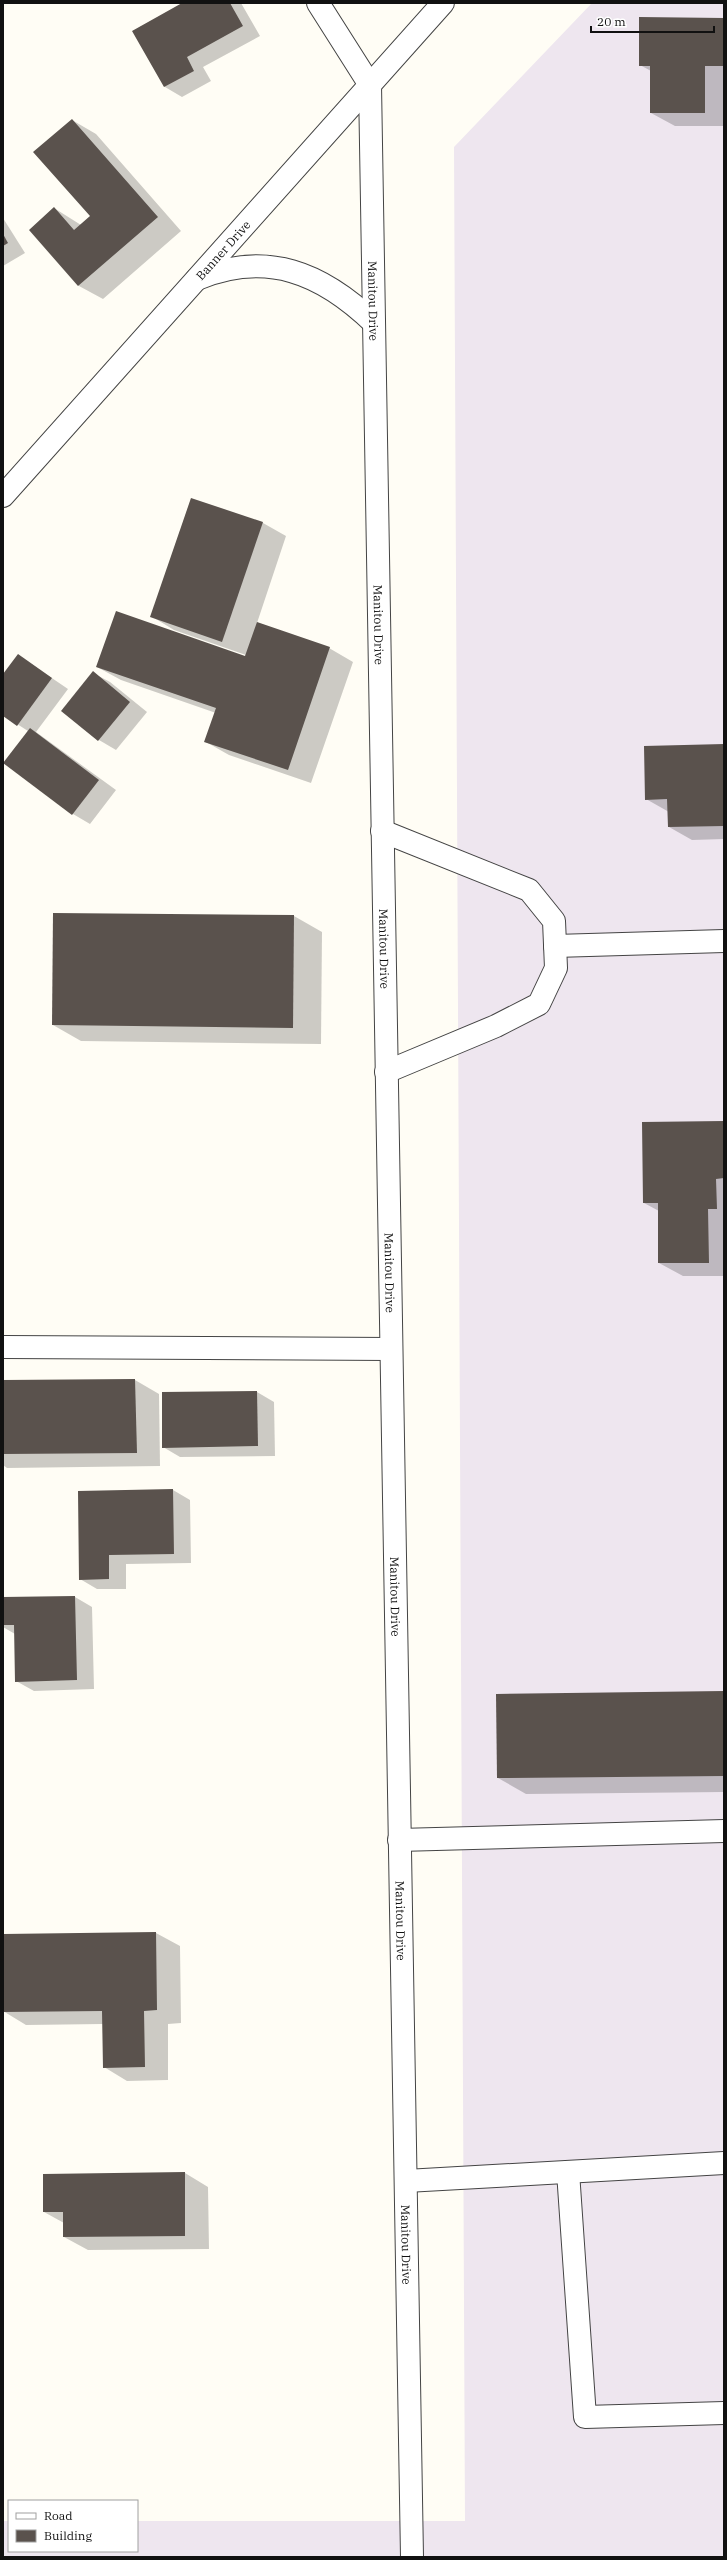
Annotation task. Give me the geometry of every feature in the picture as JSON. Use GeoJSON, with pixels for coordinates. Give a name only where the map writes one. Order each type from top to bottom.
{"type":"FeatureCollection","features":[{"type":"Feature","properties":{"kind":"street"},"geometry":{"type":"LineString","coordinates":[[318,3],[370,85]]}},
{"type":"Feature","properties":{"kind":"street","name":"Banner Drive"},"geometry":{"type":"LineString","coordinates":[[3,496],[443,3]]}},
{"type":"Feature","properties":{"kind":"street","name":"Manitou Drive"},"geometry":{"type":"LineString","coordinates":[[370,85],[412,2557]]}},
{"type":"Feature","properties":{"kind":"street"},"geometry":{"type":"LineString","coordinates":[[196,280],[216,271],[258,265],[302,273],[351,301],[374,323]]}},
{"type":"Feature","properties":{"kind":"street"},"geometry":{"type":"LineString","coordinates":[[382,831],[529,890],[554,921],[556,968],[539,1004],[496,1026],[386,1072]]}},
{"type":"Feature","properties":{"kind":"street"},"geometry":{"type":"LineString","coordinates":[[555,946],[724,941]]}},
{"type":"Feature","properties":{"kind":"street"},"geometry":{"type":"LineString","coordinates":[[3,1347],[391,1349]]}},
{"type":"Feature","properties":{"kind":"street"},"geometry":{"type":"LineString","coordinates":[[399,1840],[724,1831]]}},
{"type":"Feature","properties":{"kind":"street"},"geometry":{"type":"LineString","coordinates":[[406,2181],[724,2163]]}},
{"type":"Feature","properties":{"kind":"street"},"geometry":{"type":"LineString","coordinates":[[568,2172],[585,2417],[724,2414]]}},
{"type":"Feature","properties":{"kind":"shaded area"},"geometry":{"type":"Polygon","coordinates":[[[592,3],[724,3],[724,2557],[3,2557],[3,2521],[8,2521],[8,2552],[138,2552],[138,2521],[465,2521],[454,147],[592,3]]]}},
{"type":"Feature","properties":{"kind":"building"},"geometry":{"type":"Polygon","coordinates":[[[182,3],[230,3],[243,26],[187,57],[194,71],[164,87],[132,31],[182,3]]]}},
{"type":"Feature","properties":{"kind":"building"},"geometry":{"type":"Polygon","coordinates":[[[639,17],[724,18],[724,66],[705,66],[705,113],[650,113],[650,66],[639,66],[639,17]]]}},
{"type":"Feature","properties":{"kind":"building"},"geometry":{"type":"Polygon","coordinates":[[[72,119],[158,217],[78,286],[29,230],[54,207],[74,230],[90,216],[33,152],[72,119]]]}},
{"type":"Feature","properties":{"kind":"building"},"geometry":{"type":"Polygon","coordinates":[[[3,234],[8,243],[3,246],[3,234]]]}},
{"type":"Feature","properties":{"kind":"building"},"geometry":{"type":"Polygon","coordinates":[[[191,498],[263,522],[222,642],[150,617],[191,498]]]}},
{"type":"Feature","properties":{"kind":"building"},"geometry":{"type":"Polygon","coordinates":[[[116,611],[245,656],[257,622],[330,647],[288,770],[204,742],[216,708],[96,667],[116,611]]]}},
{"type":"Feature","properties":{"kind":"building"},"geometry":{"type":"Polygon","coordinates":[[[18,654],[52,678],[17,726],[3,716],[3,674],[18,654]]]}},
{"type":"Feature","properties":{"kind":"building"},"geometry":{"type":"Polygon","coordinates":[[[93,671],[130,702],[98,741],[61,711],[93,671]]]}},
{"type":"Feature","properties":{"kind":"building"},"geometry":{"type":"Polygon","coordinates":[[[30,728],[99,780],[72,815],[3,763],[30,728]]]}},
{"type":"Feature","properties":{"kind":"building"},"geometry":{"type":"Polygon","coordinates":[[[724,744],[724,826],[668,827],[667,799],[645,800],[644,746],[724,744]]]}},
{"type":"Feature","properties":{"kind":"building"},"geometry":{"type":"Polygon","coordinates":[[[53,913],[294,915],[293,1028],[52,1025],[53,913]]]}},
{"type":"Feature","properties":{"kind":"building"},"geometry":{"type":"Polygon","coordinates":[[[724,1121],[724,1178],[716,1179],[717,1209],[708,1209],[709,1263],[658,1263],[658,1203],[643,1203],[642,1122],[724,1121]]]}},
{"type":"Feature","properties":{"kind":"building"},"geometry":{"type":"Polygon","coordinates":[[[135,1379],[137,1453],[3,1454],[3,1380],[135,1379]]]}},
{"type":"Feature","properties":{"kind":"building"},"geometry":{"type":"Polygon","coordinates":[[[257,1391],[258,1446],[162,1448],[162,1392],[257,1391]]]}},
{"type":"Feature","properties":{"kind":"building"},"geometry":{"type":"Polygon","coordinates":[[[173,1489],[174,1554],[109,1555],[109,1579],[79,1580],[78,1491],[173,1489]]]}},
{"type":"Feature","properties":{"kind":"building"},"geometry":{"type":"Polygon","coordinates":[[[75,1596],[77,1680],[15,1682],[14,1625],[3,1625],[3,1597],[75,1596]]]}},
{"type":"Feature","properties":{"kind":"building"},"geometry":{"type":"Polygon","coordinates":[[[724,1691],[724,1776],[497,1778],[496,1694],[724,1691]]]}},
{"type":"Feature","properties":{"kind":"building"},"geometry":{"type":"Polygon","coordinates":[[[156,1932],[157,2010],[144,2011],[145,2067],[103,2068],[102,2011],[3,2012],[3,1934],[156,1932]]]}},
{"type":"Feature","properties":{"kind":"building"},"geometry":{"type":"Polygon","coordinates":[[[185,2172],[185,2236],[63,2237],[63,2212],[43,2212],[43,2174],[185,2172]]]}}]}
